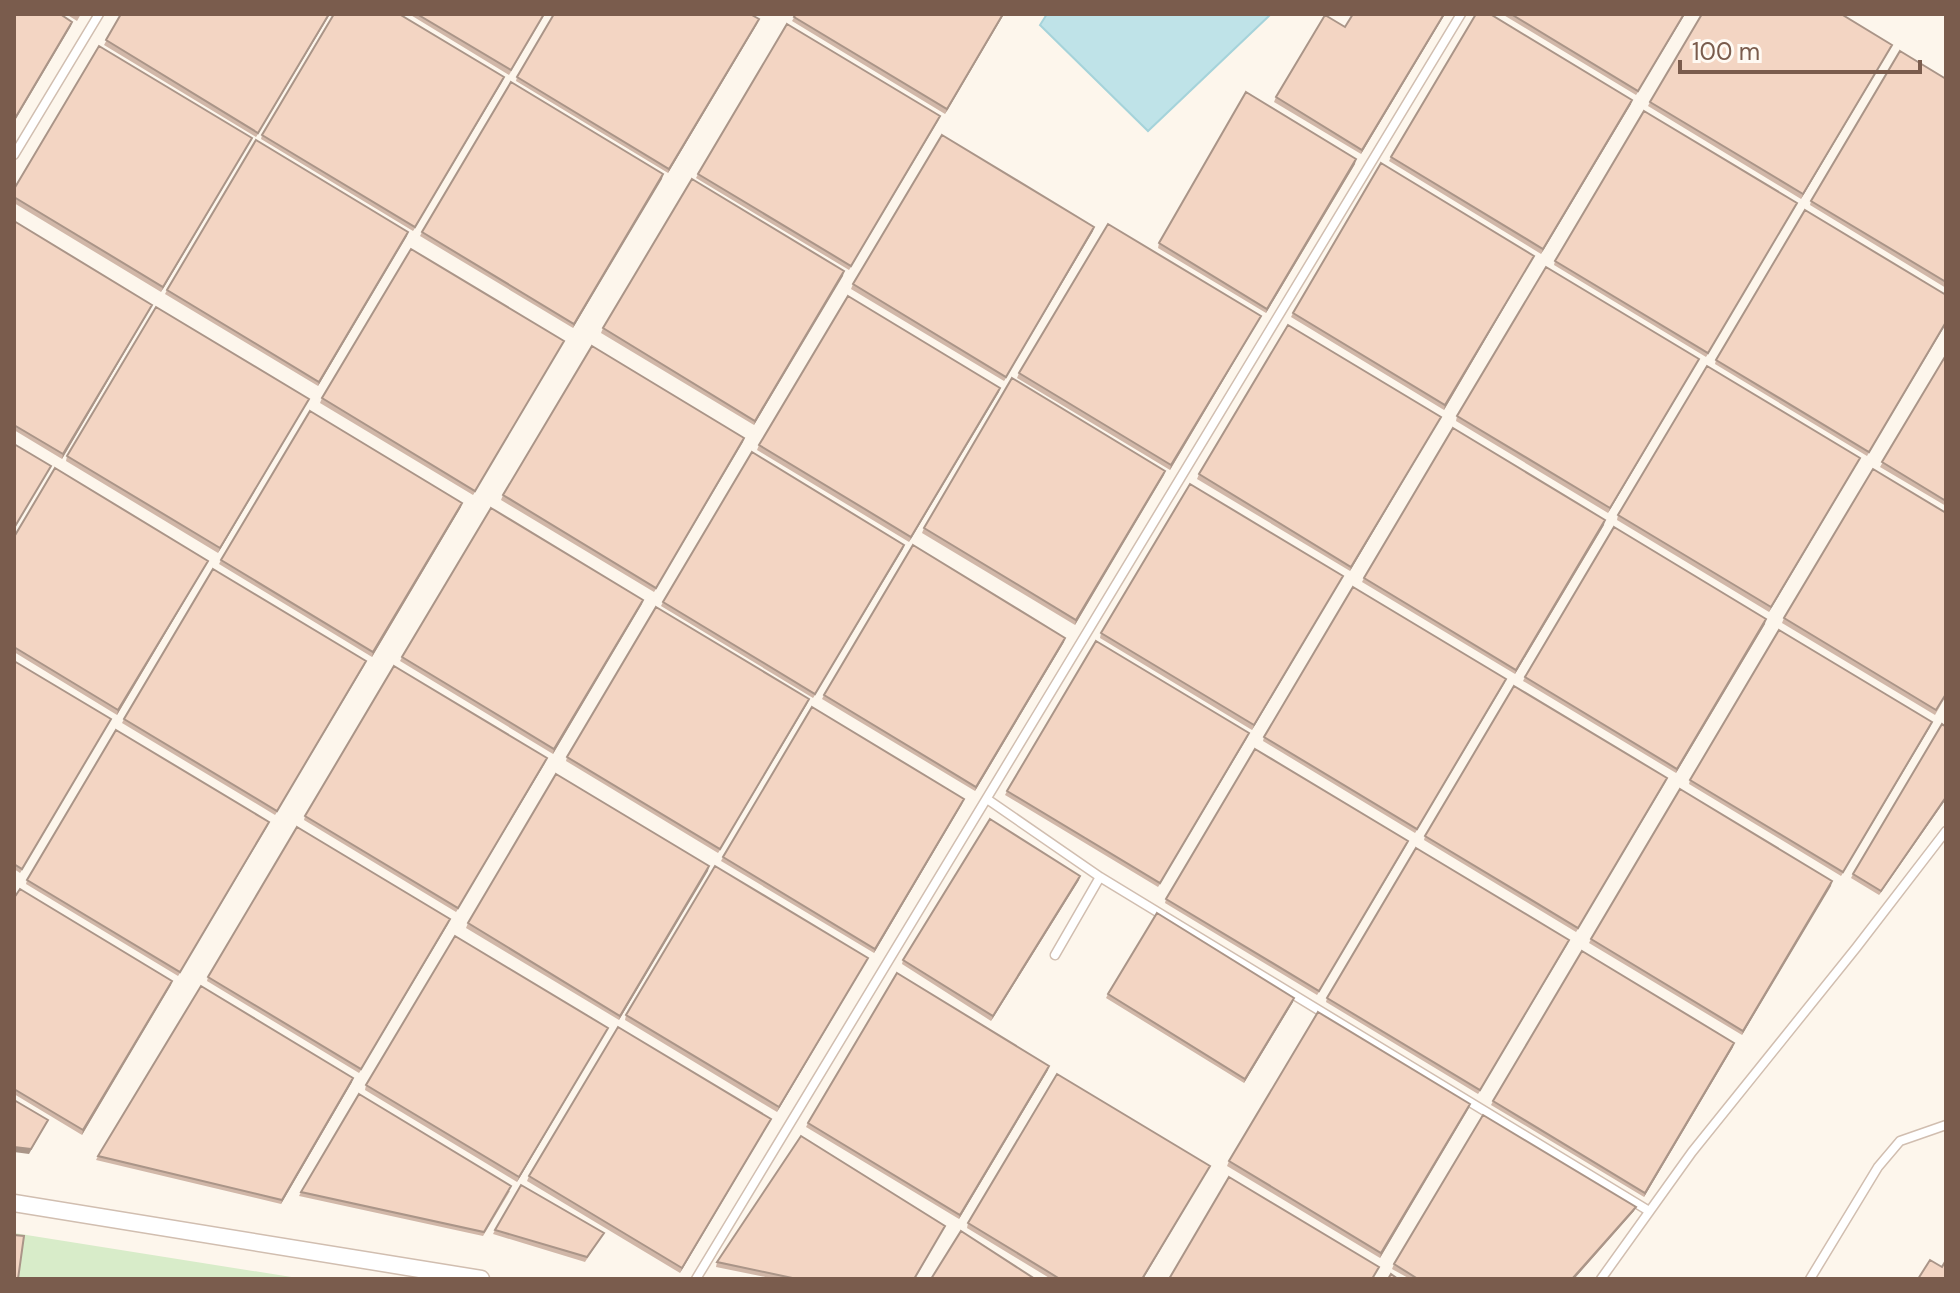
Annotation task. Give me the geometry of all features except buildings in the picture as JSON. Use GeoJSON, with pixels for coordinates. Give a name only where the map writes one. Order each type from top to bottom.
{"type":"FeatureCollection","features":[{"type":"Feature","properties":{"kind":"street"},"geometry":{"type":"LineString","coordinates":[[14,1203],[481,1279]]}},
{"type":"Feature","properties":{"kind":"lane"},"geometry":{"type":"LineString","coordinates":[[14,155],[99,14]]}},
{"type":"Feature","properties":{"kind":"lane"},"geometry":{"type":"LineString","coordinates":[[696,1279],[1461,14]]}},
{"type":"Feature","properties":{"kind":"lane"},"geometry":{"type":"LineString","coordinates":[[987,799],[1100,877],[1649,1211]]}},
{"type":"Feature","properties":{"kind":"lane"},"geometry":{"type":"LineString","coordinates":[[1601,1279],[1692,1152],[1946,831]]}},
{"type":"Feature","properties":{"kind":"lane"},"geometry":{"type":"LineString","coordinates":[[1055,955],[1100,877]]}},
{"type":"Feature","properties":{"kind":"lane"},"geometry":{"type":"LineString","coordinates":[[1810,1279],[1878,1167],[1900,1141],[1946,1125]]}},
{"type":"Feature","properties":{"kind":"green space"},"geometry":{"type":"Polygon","coordinates":[[[14,1233],[304,1279],[14,1279],[14,1233]]]}},
{"type":"Feature","properties":{"kind":"water"},"geometry":{"type":"Polygon","coordinates":[[[1047,14],[1271,14],[1148,131],[1040,25],[1047,14]]]}}]}
